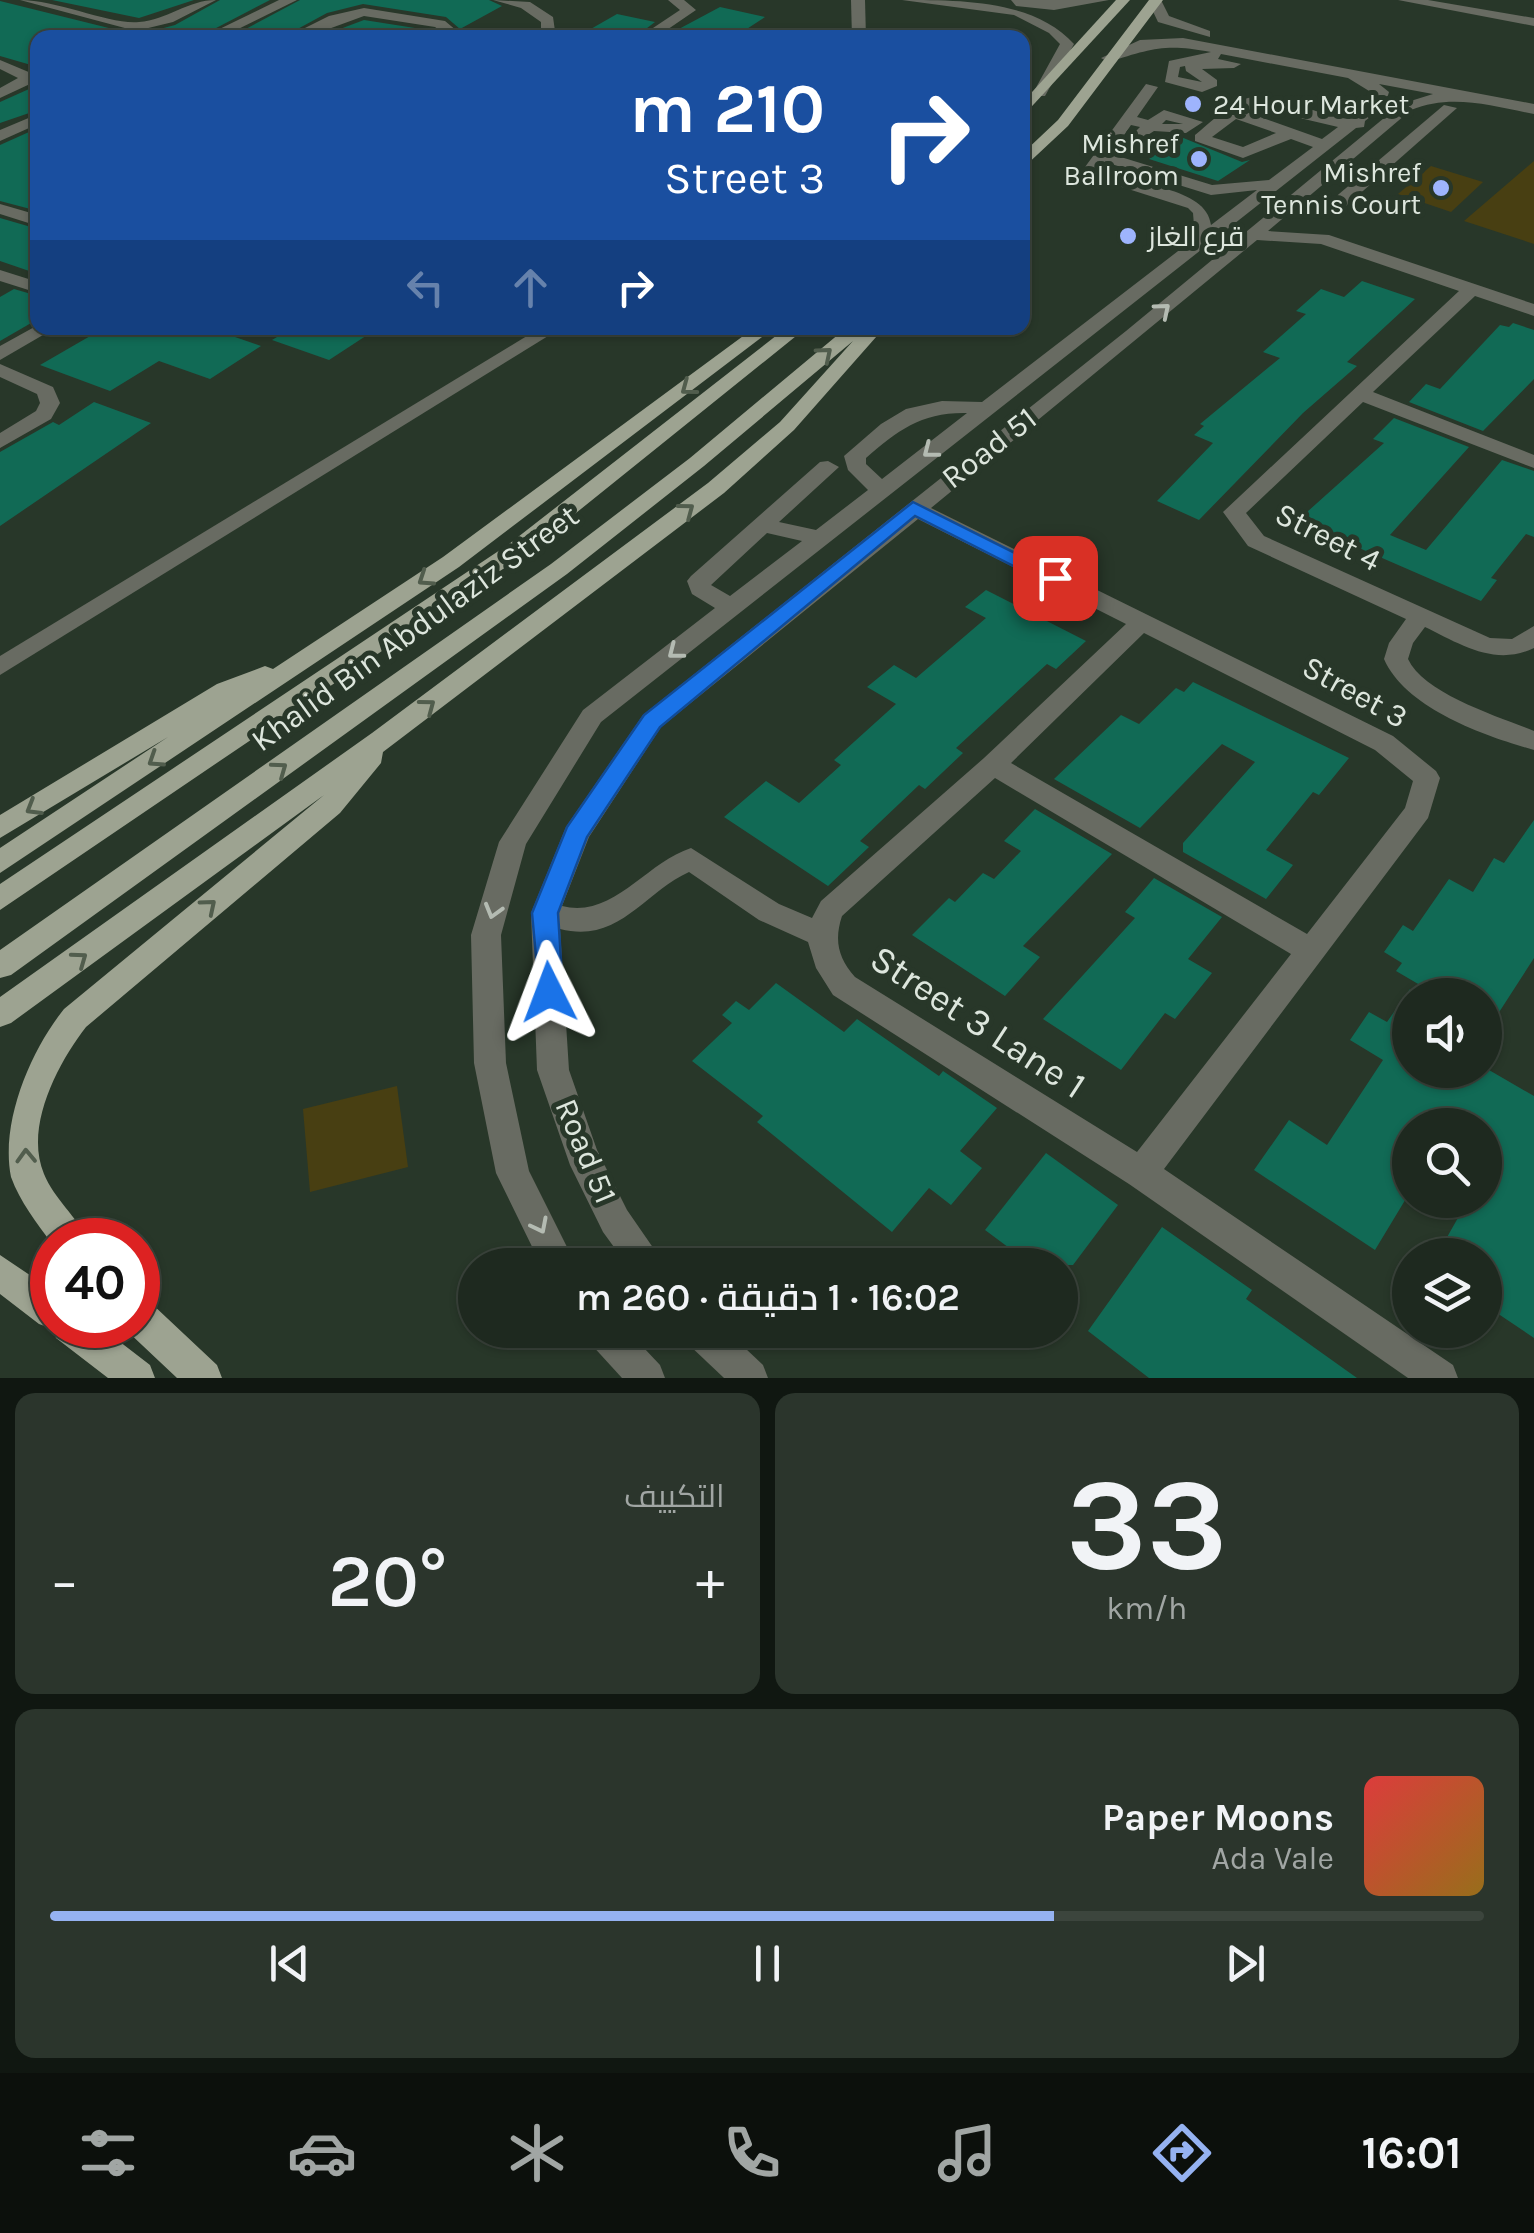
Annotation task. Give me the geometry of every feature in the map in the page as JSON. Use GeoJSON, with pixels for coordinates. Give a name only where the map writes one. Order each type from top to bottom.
{"type":"FeatureCollection","features":[{"type":"Feature","properties":{"kind":"main road"},"geometry":{"type":"LineString","coordinates":[[1030,104],[1123,0]]}},
{"type":"Feature","properties":{"kind":"main road"},"geometry":{"type":"LineString","coordinates":[[1030,156],[1063,123],[1108,58],[1156,0]]}},
{"type":"Feature","properties":{"kind":"main road"},"geometry":{"type":"LineString","coordinates":[[0,862],[450,562],[755,335]]}},
{"type":"Feature","properties":{"kind":"main road","name":"Khalid Bin Abdulaziz Street"},"geometry":{"type":"LineString","coordinates":[[0,900],[517,550],[788,335]]}},
{"type":"Feature","properties":{"kind":"main road","name":"Khalid Bin Abdulaziz Street"},"geometry":{"type":"LineString","coordinates":[[0,966],[559,570],[848,335]]}},
{"type":"Feature","properties":{"kind":"main road"},"geometry":{"type":"LineString","coordinates":[[0,1014],[382,740],[716,488],[787,426],[870,335]]}},
{"type":"Feature","properties":{"kind":"main road"},"geometry":{"type":"LineString","coordinates":[[0,828],[226,690],[302,663]]}},
{"type":"Feature","properties":{"kind":"main road"},"geometry":{"type":"LineString","coordinates":[[56,1218],[25,1170],[30,1109],[54,1041],[330,806],[363,772],[382,740]]}},
{"type":"Feature","properties":{"kind":"main road"},"geometry":{"type":"LineString","coordinates":[[0,1272],[30,1295]]}},
{"type":"Feature","properties":{"kind":"main road"},"geometry":{"type":"LineString","coordinates":[[160,1337],[204,1378]]}},
{"type":"Feature","properties":{"kind":"main road"},"geometry":{"type":"LineString","coordinates":[[98,1348],[137,1378]]}},
{"type":"Feature","properties":{"kind":"street"},"geometry":{"type":"LineString","coordinates":[[26,0],[144,27],[209,0]]}},
{"type":"Feature","properties":{"kind":"street"},"geometry":{"type":"LineString","coordinates":[[50,6],[64,0]]}},
{"type":"Feature","properties":{"kind":"street"},"geometry":{"type":"LineString","coordinates":[[225,30],[290,0]]}},
{"type":"Feature","properties":{"kind":"street"},"geometry":{"type":"LineString","coordinates":[[500,0],[525,5],[548,20],[548,30]]}},
{"type":"Feature","properties":{"kind":"street"},"geometry":{"type":"LineString","coordinates":[[658,30],[689,10],[675,0]]}},
{"type":"Feature","properties":{"kind":"street"},"geometry":{"type":"LineString","coordinates":[[858,0],[859,30]]}},
{"type":"Feature","properties":{"kind":"street"},"geometry":{"type":"LineString","coordinates":[[909,0],[1054,6],[1102,0]]}},
{"type":"Feature","properties":{"kind":"street"},"geometry":{"type":"LineString","coordinates":[[1156,0],[1163,19],[1180,28],[1234,47],[1357,104]]}},
{"type":"Feature","properties":{"kind":"street"},"geometry":{"type":"LineString","coordinates":[[1405,0],[1534,22]]}},
{"type":"Feature","properties":{"kind":"street"},"geometry":{"type":"LineString","coordinates":[[1012,5],[1046,23],[1067,44],[1040,93]]}},
{"type":"Feature","properties":{"kind":"street"},"geometry":{"type":"LineString","coordinates":[[308,30],[344,12],[364,8],[440,24],[449,30]]}},
{"type":"Feature","properties":{"kind":"street"},"geometry":{"type":"LineString","coordinates":[[1108,58],[1140,44],[1162,41],[1234,47],[1534,96]]}},
{"type":"Feature","properties":{"kind":"street"},"geometry":{"type":"LineString","coordinates":[[1234,47],[1180,61],[1170,79],[1202,88],[1212,83],[1191,68],[1215,62],[1305,74],[1357,104]]}},
{"type":"Feature","properties":{"kind":"street"},"geometry":{"type":"LineString","coordinates":[[0,64],[26,76],[25,81],[0,94]]}},
{"type":"Feature","properties":{"kind":"street"},"geometry":{"type":"LineString","coordinates":[[1151,86],[1093,167],[1102,175],[1185,200],[1201,212],[1203,236]]}},
{"type":"Feature","properties":{"kind":"street"},"geometry":{"type":"LineString","coordinates":[[1318,119],[1255,101],[1201,138],[1243,153],[1357,104],[1477,96],[1534,109]]}},
{"type":"Feature","properties":{"kind":"street","name":"Road 51"},"geometry":{"type":"LineString","coordinates":[[636,1248],[615,1220],[582,1154],[554,1070],[545,913],[576,834],[652,721],[1252,234],[1296,203],[1328,160],[1357,104],[1406,107],[1425,99],[1477,96]]}},
{"type":"Feature","properties":{"kind":"street"},"geometry":{"type":"LineString","coordinates":[[1332,209],[1449,108]]}},
{"type":"Feature","properties":{"kind":"street"},"geometry":{"type":"LineString","coordinates":[[1234,113],[1296,132],[1328,160],[1366,178]]}},
{"type":"Feature","properties":{"kind":"street"},"geometry":{"type":"LineString","coordinates":[[0,136],[30,122]]}},
{"type":"Feature","properties":{"kind":"street"},"geometry":{"type":"LineString","coordinates":[[1123,125],[1146,130],[1157,144],[1129,165]]}},
{"type":"Feature","properties":{"kind":"street"},"geometry":{"type":"LineString","coordinates":[[1099,156],[1200,188],[1296,203],[1330,235],[1534,310]]}},
{"type":"Feature","properties":{"kind":"street"},"geometry":{"type":"LineString","coordinates":[[1185,200],[1200,196],[1200,188]]}},
{"type":"Feature","properties":{"kind":"street","name":"Road 51"},"geometry":{"type":"LineString","coordinates":[[550,1248],[513,1173],[490,1063],[486,935],[512,842],[592,716],[1203,236],[1296,203]]}},
{"type":"Feature","properties":{"kind":"street"},"geometry":{"type":"LineString","coordinates":[[0,209],[30,218]]}},
{"type":"Feature","properties":{"kind":"street"},"geometry":{"type":"LineString","coordinates":[[1252,234],[1330,235],[1534,293]]}},
{"type":"Feature","properties":{"kind":"street"},"geometry":{"type":"LineString","coordinates":[[1,276],[30,285]]}},
{"type":"Feature","properties":{"kind":"street","name":"Street 4"},"geometry":{"type":"LineString","coordinates":[[1472,289],[1234,512],[1256,541],[1486,646],[1509,648],[1527,643],[1534,634]]}},
{"type":"Feature","properties":{"kind":"street"},"geometry":{"type":"LineString","coordinates":[[0,354],[34,335]]}},
{"type":"Feature","properties":{"kind":"street"},"geometry":{"type":"LineString","coordinates":[[0,666],[541,335]]}},
{"type":"Feature","properties":{"kind":"street"},"geometry":{"type":"LineString","coordinates":[[1066,344],[1102,359]]}},
{"type":"Feature","properties":{"kind":"street"},"geometry":{"type":"LineString","coordinates":[[0,370],[46,391],[50,403],[44,415],[0,442]]}},
{"type":"Feature","properties":{"kind":"street"},"geometry":{"type":"LineString","coordinates":[[1359,394],[1534,462]]}},
{"type":"Feature","properties":{"kind":"street"},"geometry":{"type":"LineString","coordinates":[[881,490],[854,461],[897,422],[929,406],[985,408]]}},
{"type":"Feature","properties":{"kind":"street"},"geometry":{"type":"LineString","coordinates":[[748,642],[700,589],[700,582],[828,467]]}},
{"type":"Feature","properties":{"kind":"street","name":"Street 3"},"geometry":{"type":"LineString","coordinates":[[913,508],[1384,742],[1428,778],[1418,811],[1142,1173]]}},
{"type":"Feature","properties":{"kind":"street"},"geometry":{"type":"LineString","coordinates":[[763,525],[819,538]]}},
{"type":"Feature","properties":{"kind":"street"},"geometry":{"type":"LineString","coordinates":[[763,525],[765,536],[793,560]]}},
{"type":"Feature","properties":{"kind":"street"},"geometry":{"type":"LineString","coordinates":[[1418,618],[1399,647],[1396,659],[1402,672],[1432,696],[1534,741]]}},
{"type":"Feature","properties":{"kind":"street"},"geometry":{"type":"LineString","coordinates":[[545,913],[585,920],[613,914],[691,859],[770,912],[822,934],[832,909],[992,765],[1142,622]]}},
{"type":"Feature","properties":{"kind":"street"},"geometry":{"type":"LineString","coordinates":[[992,765],[1311,951]]}},
{"type":"Feature","properties":{"kind":"street","name":"Street 3 Lane 1"},"geometry":{"type":"LineString","coordinates":[[822,934],[826,962],[844,986],[1142,1173],[1440,1378]]}},
{"type":"Feature","properties":{"kind":"street"},"geometry":{"type":"LineString","coordinates":[[620,1348],[647,1378]]}},
{"type":"Feature","properties":{"kind":"street"},"geometry":{"type":"LineString","coordinates":[[719,1348],[750,1378]]}},
{"type":"Feature","properties":{"kind":"shaded area"},"geometry":{"type":"Polygon","coordinates":[[[1534,161],[1534,244],[1464,221],[1534,161]]]}},
{"type":"Feature","properties":{"kind":"shaded area","name":"Mishref Tennis Court"},"geometry":{"type":"Polygon","coordinates":[[[1431,166],[1483,182],[1451,212],[1398,194],[1431,166]]]}},
{"type":"Feature","properties":{"kind":"shaded area"},"geometry":{"type":"Polygon","coordinates":[[[397,1086],[408,1167],[310,1192],[303,1109],[397,1086]]]}},
{"type":"Feature","properties":{"kind":"building"},"geometry":{"type":"Polygon","coordinates":[[[52,0],[194,0],[139,18],[52,0]]]}},
{"type":"Feature","properties":{"kind":"building"},"geometry":{"type":"Polygon","coordinates":[[[220,0],[270,0],[212,30],[156,30],[175,25],[220,0]]]}},
{"type":"Feature","properties":{"kind":"building"},"geometry":{"type":"Polygon","coordinates":[[[300,0],[489,0],[502,6],[460,29],[446,17],[363,4],[327,13],[296,30],[244,30],[300,0]]]}},
{"type":"Feature","properties":{"kind":"building"},"geometry":{"type":"Polygon","coordinates":[[[0,1],[117,30],[30,30],[30,65],[0,56],[0,1]]]}},
{"type":"Feature","properties":{"kind":"building"},"geometry":{"type":"Polygon","coordinates":[[[720,7],[765,17],[745,30],[677,30],[720,7]]]}},
{"type":"Feature","properties":{"kind":"building"},"geometry":{"type":"Polygon","coordinates":[[[617,14],[655,22],[644,30],[589,30],[617,14]]]}},
{"type":"Feature","properties":{"kind":"building"},"geometry":{"type":"Polygon","coordinates":[[[364,20],[428,30],[337,30],[364,20]]]}},
{"type":"Feature","properties":{"kind":"building"},"geometry":{"type":"Polygon","coordinates":[[[30,89],[30,113],[0,123],[0,102],[30,89]]]}},
{"type":"Feature","properties":{"kind":"building"},"geometry":{"type":"Polygon","coordinates":[[[30,132],[30,209],[0,201],[0,145],[30,132]]]}},
{"type":"Feature","properties":{"kind":"building","name":"Mishref Ballroom"},"geometry":{"type":"Polygon","coordinates":[[[1181,137],[1242,162],[1250,160],[1218,181],[1149,159],[1181,137]]]}},
{"type":"Feature","properties":{"kind":"building"},"geometry":{"type":"Polygon","coordinates":[[[0,218],[30,227],[30,271],[0,261],[0,218]]]}},
{"type":"Feature","properties":{"kind":"building"},"geometry":{"type":"Polygon","coordinates":[[[1362,281],[1415,299],[1347,362],[1357,366],[1303,413],[1199,520],[1157,501],[1213,443],[1194,435],[1204,426],[1200,424],[1280,358],[1263,352],[1306,314],[1296,311],[1321,289],[1344,297],[1362,281]]]}},
{"type":"Feature","properties":{"kind":"building"},"geometry":{"type":"Polygon","coordinates":[[[14,289],[30,294],[30,324],[0,341],[0,297],[14,289]]]}},
{"type":"Feature","properties":{"kind":"building"},"geometry":{"type":"Polygon","coordinates":[[[1513,323],[1534,330],[1534,379],[1483,431],[1409,402],[1426,384],[1440,389],[1500,325],[1509,327],[1513,323]]]}},
{"type":"Feature","properties":{"kind":"building"},"geometry":{"type":"Polygon","coordinates":[[[92,335],[229,335],[261,346],[210,379],[159,361],[110,391],[40,365],[92,335]]]}},
{"type":"Feature","properties":{"kind":"building"},"geometry":{"type":"Polygon","coordinates":[[[280,335],[367,335],[329,360],[272,340],[280,335]]]}},
{"type":"Feature","properties":{"kind":"building"},"geometry":{"type":"Polygon","coordinates":[[[94,402],[151,423],[0,526],[0,452],[53,422],[59,425],[94,402]]]}},
{"type":"Feature","properties":{"kind":"building"},"geometry":{"type":"Polygon","coordinates":[[[1394,418],[1469,447],[1390,535],[1426,550],[1502,460],[1534,471],[1534,537],[1526,534],[1491,578],[1497,580],[1481,601],[1297,521],[1384,443],[1373,439],[1394,418]]]}},
{"type":"Feature","properties":{"kind":"building"},"geometry":{"type":"Polygon","coordinates":[[[986,590],[1086,641],[1056,669],[1047,664],[956,748],[963,753],[925,789],[919,785],[860,841],[869,847],[828,886],[724,817],[766,781],[799,803],[841,765],[834,760],[896,704],[867,687],[894,665],[916,678],[986,618],[965,607],[986,590]]]}},
{"type":"Feature","properties":{"kind":"building"},"geometry":{"type":"Polygon","coordinates":[[[1193,682],[1349,758],[1319,795],[1313,792],[1266,850],[1293,865],[1266,899],[1183,852],[1183,843],[1255,762],[1222,744],[1140,828],[1054,779],[1121,715],[1139,724],[1176,688],[1184,692],[1193,682]]]}},
{"type":"Feature","properties":{"kind":"building"},"geometry":{"type":"Polygon","coordinates":[[[1035,809],[1112,854],[1023,946],[1040,957],[1005,996],[912,935],[949,898],[955,902],[983,873],[994,879],[1021,851],[1004,841],[1035,809]]]}},
{"type":"Feature","properties":{"kind":"building"},"geometry":{"type":"Polygon","coordinates":[[[1534,820],[1534,958],[1502,1008],[1502,978],[1408,978],[1396,971],[1402,963],[1384,952],[1403,925],[1413,931],[1449,879],[1473,892],[1494,858],[1504,863],[1534,820]]]}},
{"type":"Feature","properties":{"kind":"building"},"geometry":{"type":"Polygon","coordinates":[[[1154,878],[1222,917],[1188,959],[1212,973],[1175,1019],[1165,1013],[1121,1070],[1043,1019],[1135,918],[1125,912],[1154,878]]]}},
{"type":"Feature","properties":{"kind":"building"},"geometry":{"type":"Polygon","coordinates":[[[776,983],[844,1032],[857,1019],[939,1076],[943,1071],[997,1108],[960,1151],[982,1168],[951,1205],[929,1188],[892,1232],[757,1122],[763,1116],[692,1061],[732,1023],[722,1015],[736,1001],[749,1010],[776,983]]]}},
{"type":"Feature","properties":{"kind":"building"},"geometry":{"type":"Polygon","coordinates":[[[1369,1012],[1387,1022],[1392,1015],[1392,1088],[1502,1088],[1502,1078],[1534,1096],[1534,1338],[1502,1316],[1502,1238],[1447,1238],[1458,1218],[1502,1218],[1502,1108],[1392,1108],[1394,1218],[1375,1250],[1254,1170],[1289,1120],[1327,1145],[1383,1060],[1350,1040],[1369,1012]]]}},
{"type":"Feature","properties":{"kind":"building"},"geometry":{"type":"Polygon","coordinates":[[[1046,1153],[1118,1205],[1078,1258],[1078,1248],[1009,1248],[985,1230],[1046,1153]]]}},
{"type":"Feature","properties":{"kind":"building"},"geometry":{"type":"Polygon","coordinates":[[[1162,1227],[1252,1290],[1246,1299],[1357,1378],[1149,1378],[1088,1331],[1162,1227]]]}},
{"type":"Feature","properties":{"kind":"place","name":"24 Hour Market"},"geometry":{"type":"Point","coordinates":[1193,104]}},
{"type":"Feature","properties":{"kind":"place","name":"Mishref Ballroom"},"geometry":{"type":"Point","coordinates":[1199,159]}},
{"type":"Feature","properties":{"kind":"place","name":"Mishref Tennis Court"},"geometry":{"type":"Point","coordinates":[1441,188]}},
{"type":"Feature","properties":{"kind":"place","name":"قرع الغاز"},"geometry":{"type":"Point","coordinates":[1128,236]}},
{"type":"Feature","properties":{"kind":"route"},"geometry":{"type":"LineString","coordinates":[[549,992],[545,913],[576,834],[652,721],[724,662],[913,508],[1055,578]]}}]}
